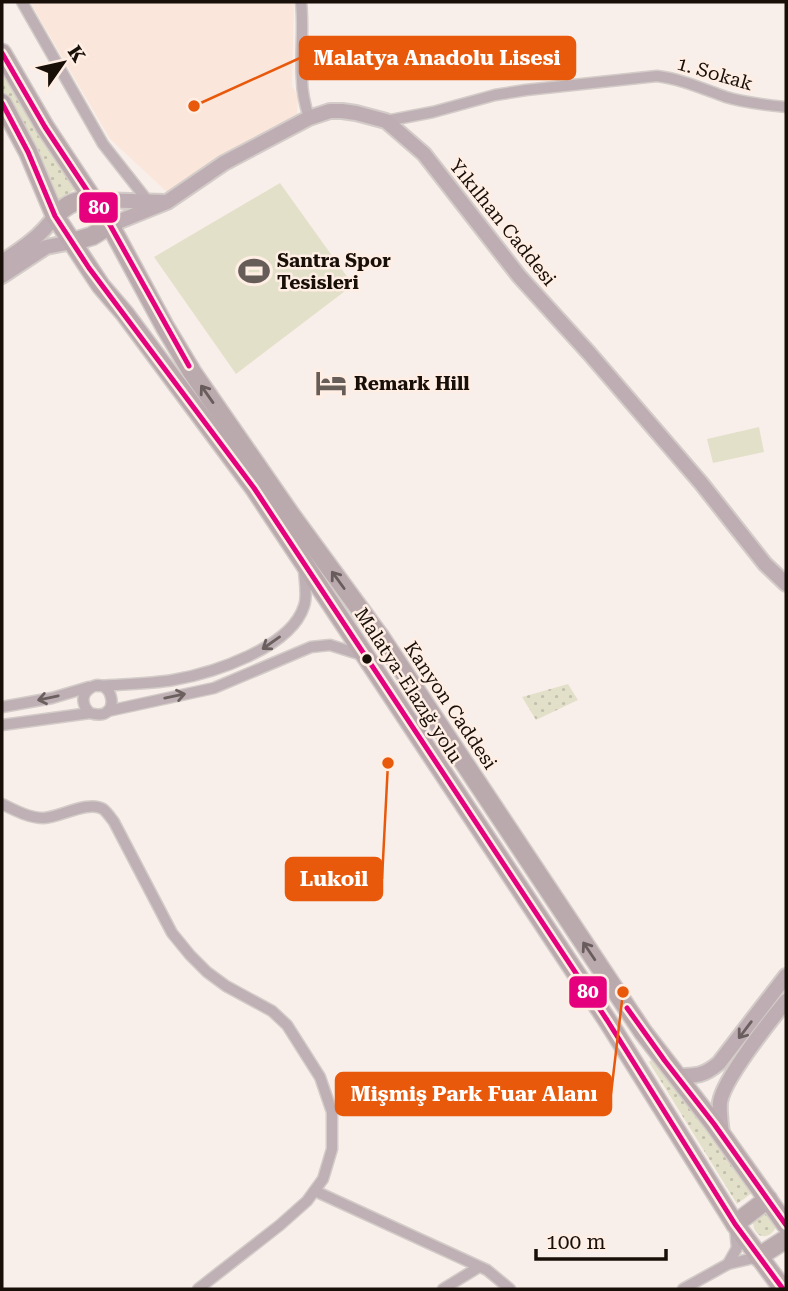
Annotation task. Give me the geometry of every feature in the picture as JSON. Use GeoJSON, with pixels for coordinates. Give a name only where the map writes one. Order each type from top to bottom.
{"type":"FeatureCollection","features":[{"type":"Feature","properties":{"kind":"highway","name":"Kanyon Caddesi"},"geometry":{"type":"LineString","coordinates":[[2,53],[45,127],[110,225],[192,372],[291,515],[381,638],[643,1032],[722,1135],[786,1225]]}},
{"type":"Feature","properties":{"kind":"highway","name":"Malatya-Elazığ yolu"},"geometry":{"type":"LineString","coordinates":[[2,103],[28,152],[55,216],[72,242],[101,286],[125,314],[254,488],[607,1020],[735,1224],[783,1289]]}},
{"type":"Feature","properties":{"kind":"highway"},"geometry":{"type":"LineString","coordinates":[[55,216],[79,200],[95,200]]}},
{"type":"Feature","properties":{"kind":"highway"},"geometry":{"type":"LineString","coordinates":[[72,242],[92,236],[110,225]]}},
{"type":"Feature","properties":{"kind":"highway"},"geometry":{"type":"LineString","coordinates":[[735,1224],[768,1199]]}},
{"type":"Feature","properties":{"kind":"highway"},"geometry":{"type":"LineString","coordinates":[[758,1257],[786,1239]]}},
{"type":"Feature","properties":{"kind":"street"},"geometry":{"type":"LineString","coordinates":[[22,2],[103,144],[156,204]]}},
{"type":"Feature","properties":{"kind":"street"},"geometry":{"type":"LineString","coordinates":[[301,2],[301,76],[309,118]]}},
{"type":"Feature","properties":{"kind":"street","name":"1. Sokak"},"geometry":{"type":"LineString","coordinates":[[386,121],[433,112],[495,95],[657,76],[670,77],[749,103],[786,107]]}},
{"type":"Feature","properties":{"kind":"street","name":"Yıkılhan Caddesi"},"geometry":{"type":"LineString","coordinates":[[110,225],[156,204],[224,163],[309,118],[330,111],[342,111],[386,121],[424,154],[519,276],[701,483],[765,564],[786,584]]}},
{"type":"Feature","properties":{"kind":"street"},"geometry":{"type":"LineString","coordinates":[[95,200],[156,204]]}},
{"type":"Feature","properties":{"kind":"street"},"geometry":{"type":"LineString","coordinates":[[2,262],[44,232],[55,216]]}},
{"type":"Feature","properties":{"kind":"street"},"geometry":{"type":"LineString","coordinates":[[2,275],[46,247],[72,242]]}},
{"type":"Feature","properties":{"kind":"street"},"geometry":{"type":"LineString","coordinates":[[2,707],[52,698],[96,686],[173,680],[232,664],[272,645],[296,622],[305,604],[304,564]]}},
{"type":"Feature","properties":{"kind":"street"},"geometry":{"type":"LineString","coordinates":[[2,725],[90,713],[100,715],[214,688],[311,648],[330,645],[365,656]]}},
{"type":"Feature","properties":{"kind":"street"},"geometry":{"type":"LineString","coordinates":[[90,713],[84,706],[83,696],[96,686],[107,689],[112,697],[108,711]]}},
{"type":"Feature","properties":{"kind":"street"},"geometry":{"type":"LineString","coordinates":[[2,804],[33,817],[46,818],[86,807],[104,809],[114,822],[172,933],[207,971],[226,986],[272,1011],[287,1025],[320,1077],[332,1112],[332,1149],[323,1179],[307,1201],[280,1225],[198,1289]]}},
{"type":"Feature","properties":{"kind":"street"},"geometry":{"type":"LineString","coordinates":[[677,1076],[699,1076],[719,1063],[786,976]]}},
{"type":"Feature","properties":{"kind":"street"},"geometry":{"type":"LineString","coordinates":[[722,1135],[720,1101],[724,1091],[786,1001]]}},
{"type":"Feature","properties":{"kind":"street"},"geometry":{"type":"LineString","coordinates":[[315,1191],[487,1270],[510,1289]]}},
{"type":"Feature","properties":{"kind":"street"},"geometry":{"type":"LineString","coordinates":[[728,1264],[737,1248],[735,1224]]}},
{"type":"Feature","properties":{"kind":"street"},"geometry":{"type":"LineString","coordinates":[[683,1289],[728,1264],[758,1257]]}},
{"type":"Feature","properties":{"kind":"street"},"geometry":{"type":"LineString","coordinates":[[443,1289],[480,1267]]}},
{"type":"Feature","properties":{"kind":"shaded area"},"geometry":{"type":"Polygon","coordinates":[[[30,2],[294,2],[292,86],[298,96],[297,117],[227,152],[167,192],[110,139],[30,2]]]}},
{"type":"Feature","properties":{"kind":"shaded area"},"geometry":{"type":"Polygon","coordinates":[[[2,70],[77,188],[56,201],[2,89],[2,70]]]}},
{"type":"Feature","properties":{"kind":"shaded area","name":"Santra Spor Tesisleri"},"geometry":{"type":"Polygon","coordinates":[[[280,183],[353,285],[236,374],[154,257],[280,183]]]}},
{"type":"Feature","properties":{"kind":"shaded area"},"geometry":{"type":"Polygon","coordinates":[[[759,427],[764,452],[713,463],[707,439],[759,427]]]}},
{"type":"Feature","properties":{"kind":"shaded area"},"geometry":{"type":"Polygon","coordinates":[[[568,684],[578,700],[536,720],[522,697],[568,684]]]}},
{"type":"Feature","properties":{"kind":"shaded area"},"geometry":{"type":"Polygon","coordinates":[[[655,1057],[756,1190],[737,1204],[649,1062],[655,1057]]]}},
{"type":"Feature","properties":{"kind":"shaded area"},"geometry":{"type":"Polygon","coordinates":[[[769,1212],[777,1225],[770,1234],[762,1236],[756,1232],[753,1221],[769,1212]]]}},
{"type":"Feature","properties":{"kind":"transit line","name":"80"},"geometry":{"type":"LineString","coordinates":[[2,53],[45,127],[110,225],[189,366]]}},
{"type":"Feature","properties":{"kind":"transit line","name":"80"},"geometry":{"type":"LineString","coordinates":[[2,103],[28,152],[55,216],[89,268],[254,488],[607,1020],[735,1224],[783,1289]]}},
{"type":"Feature","properties":{"kind":"transit line","name":"80"},"geometry":{"type":"LineString","coordinates":[[627,1008],[786,1225]]}},
{"type":"Feature","properties":{"kind":"place","name":"Malatya Anadolu Lisesi"},"geometry":{"type":"Point","coordinates":[194,106]}},
{"type":"Feature","properties":{"kind":"place","name":"Santra Spor Tesisleri"},"geometry":{"type":"Point","coordinates":[254,271]}},
{"type":"Feature","properties":{"kind":"place","name":"Remark Hill"},"geometry":{"type":"Point","coordinates":[331,383]}},
{"type":"Feature","properties":{"kind":"place","name":"Lukoil"},"geometry":{"type":"Point","coordinates":[388,763]}},
{"type":"Feature","properties":{"kind":"place","name":"Mişmiş Park Fuar Alanı"},"geometry":{"type":"Point","coordinates":[623,992]}}]}
